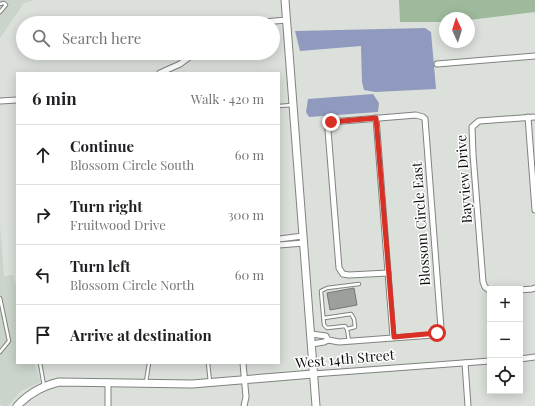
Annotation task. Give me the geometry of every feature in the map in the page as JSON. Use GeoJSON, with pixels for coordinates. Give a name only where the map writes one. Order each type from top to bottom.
{"type":"FeatureCollection","features":[{"type":"Feature","properties":{"kind":"street"},"geometry":{"type":"LineString","coordinates":[[285,0],[316,406]]}},
{"type":"Feature","properties":{"kind":"street"},"geometry":{"type":"LineString","coordinates":[[280,21],[287,20]]}},
{"type":"Feature","properties":{"kind":"street"},"geometry":{"type":"LineString","coordinates":[[437,64],[535,56]]}},
{"type":"Feature","properties":{"kind":"street"},"geometry":{"type":"LineString","coordinates":[[162,72],[185,60]]}},
{"type":"Feature","properties":{"kind":"street"},"geometry":{"type":"LineString","coordinates":[[0,101],[16,100]]}},
{"type":"Feature","properties":{"kind":"street","name":"Blossom Circle East"},"geometry":{"type":"LineString","coordinates":[[376,118],[416,115],[425,118],[426,123],[441,324],[439,331],[433,335],[394,337]]}},
{"type":"Feature","properties":{"kind":"street"},"geometry":{"type":"LineString","coordinates":[[528,117],[535,210]]}},
{"type":"Feature","properties":{"kind":"street","name":"Bayview Drive"},"geometry":{"type":"LineString","coordinates":[[487,289],[483,282],[471,131],[472,127],[479,121],[535,117]]}},
{"type":"Feature","properties":{"kind":"street"},"geometry":{"type":"LineString","coordinates":[[312,344],[328,340],[340,342],[394,337],[376,118],[330,123],[328,130],[339,268],[343,274],[349,275],[388,273]]}},
{"type":"Feature","properties":{"kind":"street"},"geometry":{"type":"LineString","coordinates":[[280,239],[304,240]]}},
{"type":"Feature","properties":{"kind":"street"},"geometry":{"type":"LineString","coordinates":[[280,245],[304,240]]}},
{"type":"Feature","properties":{"kind":"street"},"geometry":{"type":"LineString","coordinates":[[523,290],[535,288]]}},
{"type":"Feature","properties":{"kind":"street"},"geometry":{"type":"LineString","coordinates":[[311,334],[326,336],[328,340]]}},
{"type":"Feature","properties":{"kind":"street"},"geometry":{"type":"LineString","coordinates":[[523,359],[535,357]]}},
{"type":"Feature","properties":{"kind":"street","name":"West 14th Street"},"geometry":{"type":"LineString","coordinates":[[17,406],[30,394],[44,386],[58,382],[146,382],[192,384],[487,361]]}},
{"type":"Feature","properties":{"kind":"street"},"geometry":{"type":"LineString","coordinates":[[465,363],[468,406]]}},
{"type":"Feature","properties":{"kind":"street"},"geometry":{"type":"LineString","coordinates":[[244,364],[246,397],[244,406]]}},
{"type":"Feature","properties":{"kind":"street"},"geometry":{"type":"LineString","coordinates":[[108,382],[108,406]]}},
{"type":"Feature","properties":{"kind":"lane"},"geometry":{"type":"LineString","coordinates":[[0,4],[4,3],[6,5],[0,12]]}},
{"type":"Feature","properties":{"kind":"lane"},"geometry":{"type":"LineString","coordinates":[[280,106],[293,105]]}},
{"type":"Feature","properties":{"kind":"lane"},"geometry":{"type":"LineString","coordinates":[[324,318],[351,314],[354,319],[355,327],[348,329],[345,326],[327,328],[324,325],[321,291],[323,289],[359,284]]}},
{"type":"Feature","properties":{"kind":"lane"},"geometry":{"type":"LineString","coordinates":[[0,298],[9,341],[0,352]]}},
{"type":"Feature","properties":{"kind":"lane"},"geometry":{"type":"LineString","coordinates":[[348,329],[349,341]]}},
{"type":"Feature","properties":{"kind":"lane"},"geometry":{"type":"LineString","coordinates":[[40,364],[44,386]]}},
{"type":"Feature","properties":{"kind":"lane"},"geometry":{"type":"LineString","coordinates":[[146,382],[149,364]]}},
{"type":"Feature","properties":{"kind":"lane"},"geometry":{"type":"LineString","coordinates":[[208,364],[210,383]]}},
{"type":"Feature","properties":{"kind":"shaded area"},"geometry":{"type":"Polygon","coordinates":[[[0,0],[35,0],[24,3],[0,38],[0,0]]]}},
{"type":"Feature","properties":{"kind":"shaded area"},"geometry":{"type":"Polygon","coordinates":[[[0,223],[4,276],[13,275],[16,286],[16,364],[34,364],[41,382],[21,391],[8,406],[2,406],[0,404],[0,223]]]}},
{"type":"Feature","properties":{"kind":"green space"},"geometry":{"type":"Polygon","coordinates":[[[399,0],[535,0],[535,12],[475,19],[475,12],[439,12],[439,22],[400,22],[399,0]]]}},
{"type":"Feature","properties":{"kind":"water"},"geometry":{"type":"Polygon","coordinates":[[[425,28],[431,32],[436,89],[375,92],[364,90],[362,82],[361,46],[300,51],[295,31],[425,28]]]}},
{"type":"Feature","properties":{"kind":"water"},"geometry":{"type":"Polygon","coordinates":[[[373,94],[379,103],[378,112],[309,117],[306,112],[308,99],[373,94]]]}},
{"type":"Feature","properties":{"kind":"building"},"geometry":{"type":"Polygon","coordinates":[[[354,288],[357,305],[330,310],[327,293],[354,288]]]}},
{"type":"Feature","properties":{"kind":"route"},"geometry":{"type":"LineString","coordinates":[[331,122],[376,118],[392,328],[394,337],[433,335],[437,333]]}}]}
